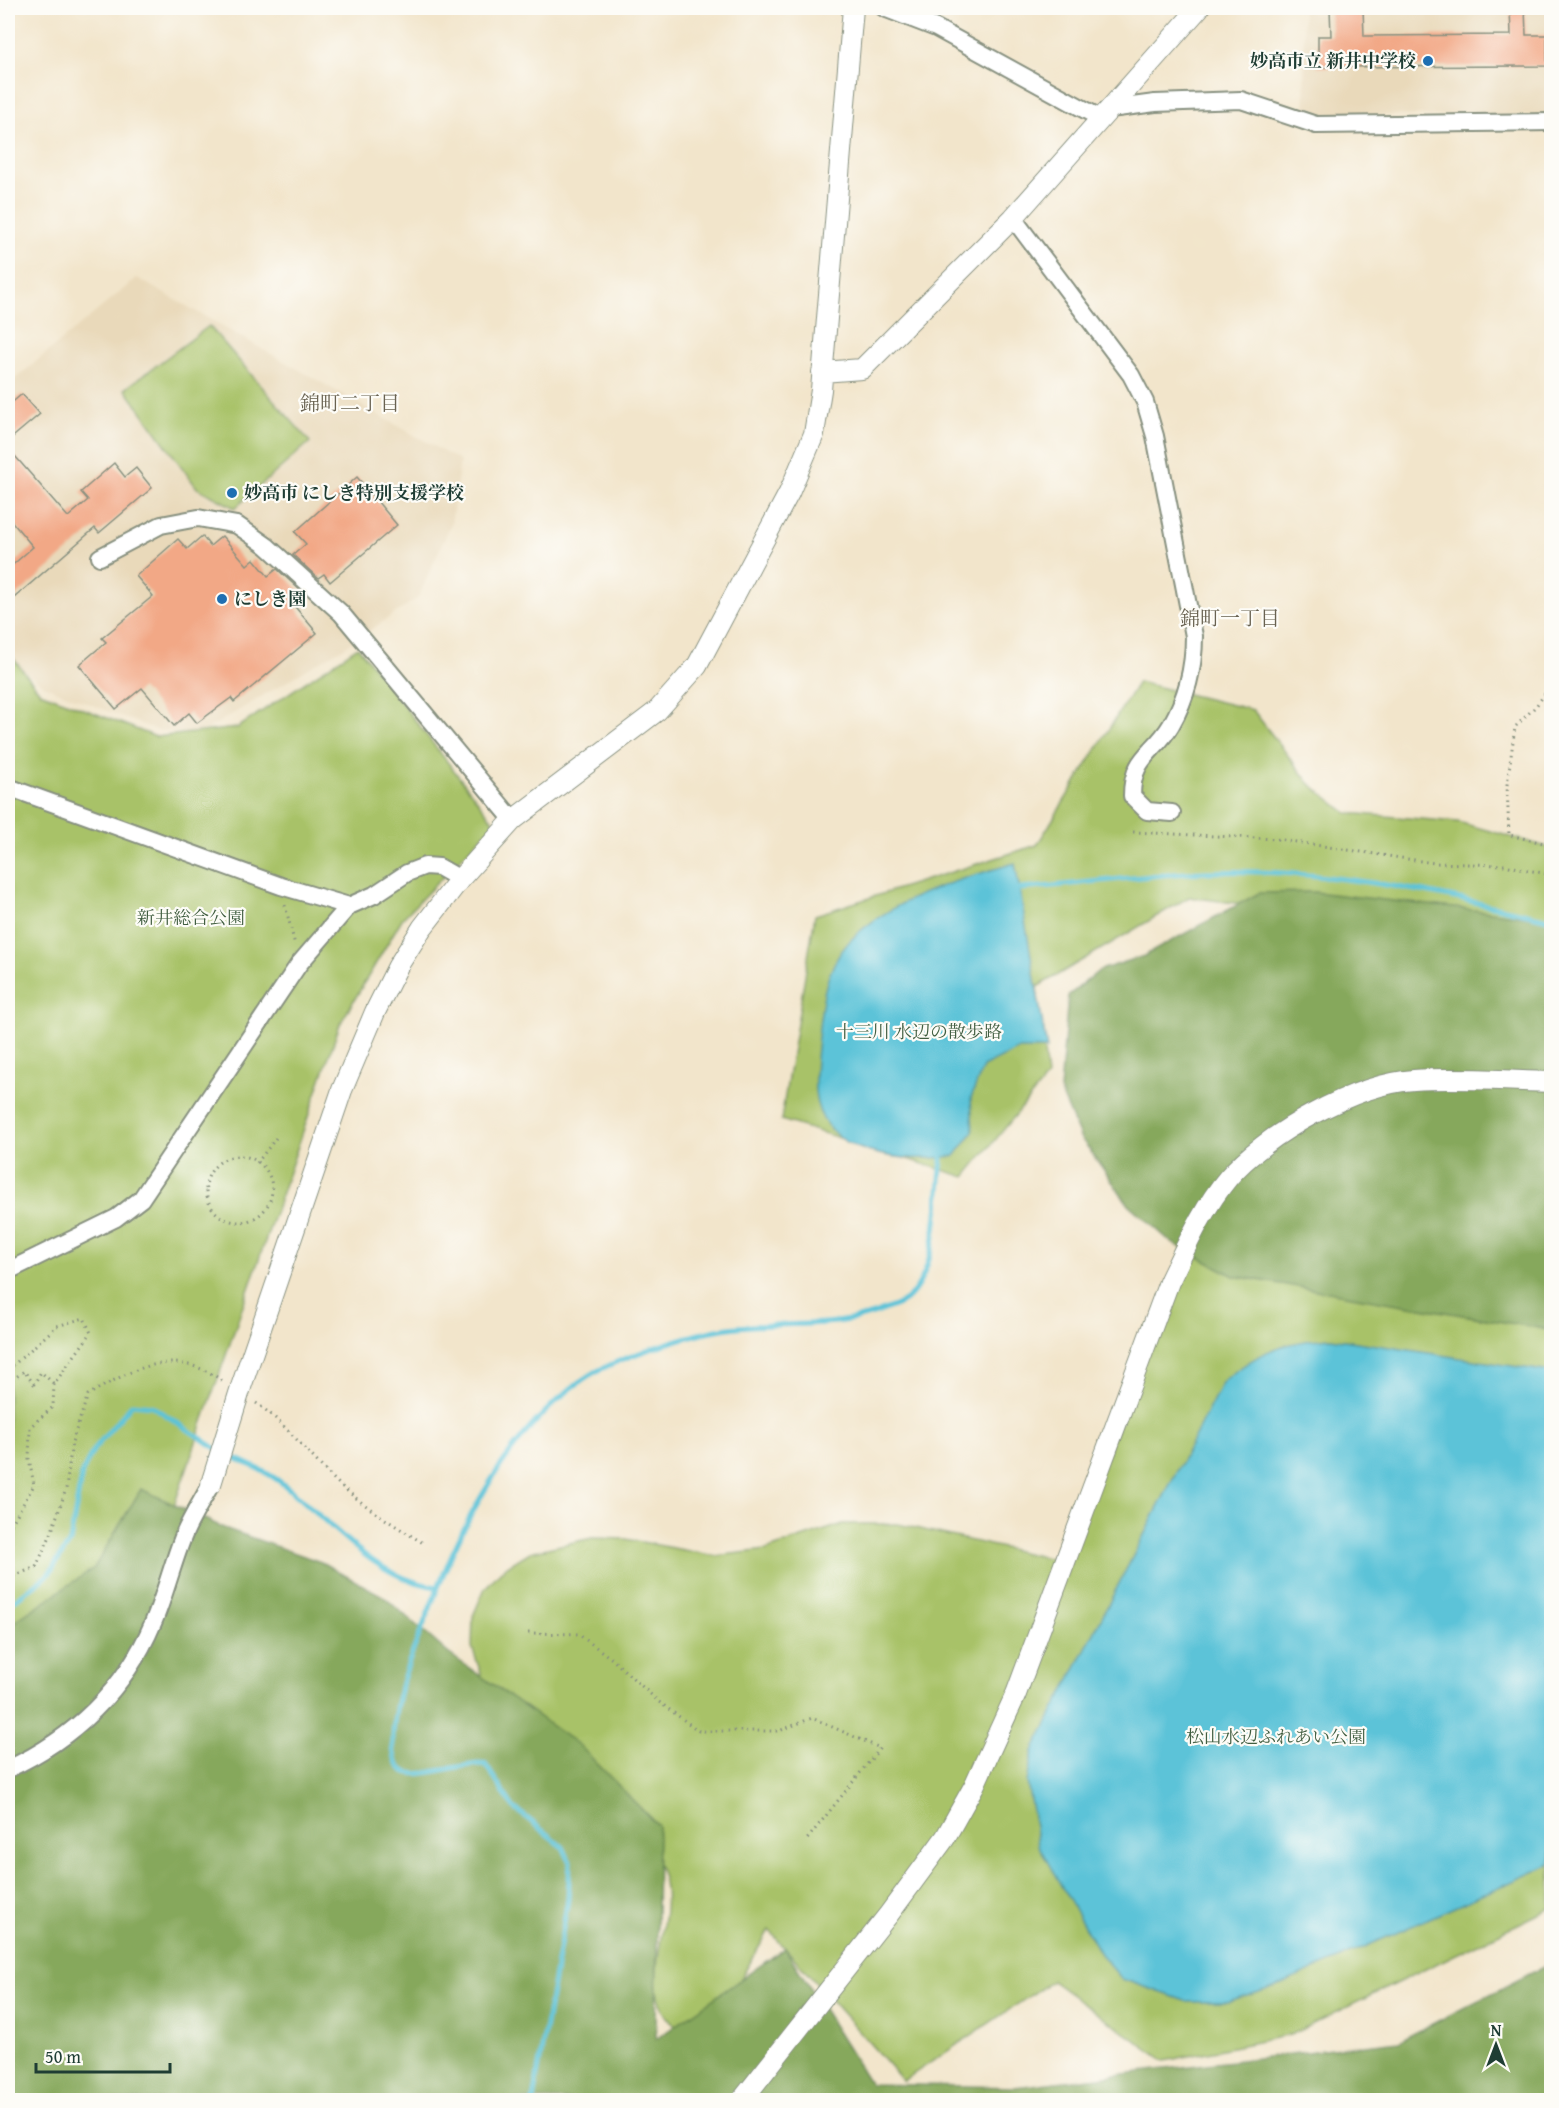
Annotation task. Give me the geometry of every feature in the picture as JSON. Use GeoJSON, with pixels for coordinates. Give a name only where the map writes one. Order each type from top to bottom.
{"type":"FeatureCollection","features":[{"type":"Feature","properties":{"kind":"street"},"geometry":{"type":"LineString","coordinates":[[8,1768],[36,1756],[86,1719],[108,1697],[126,1673],[153,1623],[184,1535],[211,1484],[239,1390],[342,1090],[360,1044],[398,966],[422,928],[460,879],[513,820],[657,711],[697,666],[789,494],[814,434],[822,372],[853,8]]}},
{"type":"Feature","properties":{"kind":"street"},"geometry":{"type":"LineString","coordinates":[[884,8],[936,28],[1105,113],[1155,103],[1240,100],[1316,125],[1551,122]]}},
{"type":"Feature","properties":{"kind":"street"},"geometry":{"type":"LineString","coordinates":[[822,372],[862,369],[1013,218],[1198,8]]}},
{"type":"Feature","properties":{"kind":"street"},"geometry":{"type":"LineString","coordinates":[[1013,218],[1131,375],[1145,402],[1155,436],[1194,636],[1194,666],[1170,726],[1132,776],[1132,796],[1147,811],[1172,813]]}},
{"type":"Feature","properties":{"kind":"street"},"geometry":{"type":"LineString","coordinates":[[100,557],[160,525],[198,518],[237,525],[267,546],[340,613],[513,820]]}},
{"type":"Feature","properties":{"kind":"street"},"geometry":{"type":"LineString","coordinates":[[8,787],[280,886],[349,906]]}},
{"type":"Feature","properties":{"kind":"street"},"geometry":{"type":"LineString","coordinates":[[8,1269],[116,1218],[141,1199],[299,964],[349,906],[374,895],[407,873],[425,866],[439,867],[460,879]]}},
{"type":"Feature","properties":{"kind":"street"},"geometry":{"type":"LineString","coordinates":[[742,2100],[889,1914],[945,1838],[974,1786],[1016,1694],[1169,1282],[1194,1233],[1226,1180],[1245,1159],[1295,1124],[1350,1096],[1414,1080],[1551,1082]]}},
{"type":"Feature","properties":{"kind":"path"},"geometry":{"type":"LineString","coordinates":[[1551,684],[1536,706],[1515,727],[1507,785],[1509,835],[1551,845]]}},
{"type":"Feature","properties":{"kind":"path"},"geometry":{"type":"LineString","coordinates":[[1133,832],[1276,839],[1434,863],[1504,865],[1551,875]]}},
{"type":"Feature","properties":{"kind":"path"},"geometry":{"type":"LineString","coordinates":[[280,886],[299,964]]}},
{"type":"Feature","properties":{"kind":"path"},"geometry":{"type":"LineString","coordinates":[[257,1163],[276,1138]]}},
{"type":"Feature","properties":{"kind":"path"},"geometry":{"type":"LineString","coordinates":[[229,1157],[251,1158],[257,1163],[267,1172],[271,1182],[269,1203],[254,1218],[244,1222],[223,1218],[214,1211],[206,1191],[212,1170],[229,1157]]}},
{"type":"Feature","properties":{"kind":"path"},"geometry":{"type":"LineString","coordinates":[[8,1370],[57,1326],[84,1318],[91,1333],[54,1384],[53,1407],[30,1427],[29,1459],[34,1485],[8,1530]]}},
{"type":"Feature","properties":{"kind":"path"},"geometry":{"type":"LineString","coordinates":[[8,1574],[14,1576],[36,1567],[51,1534],[66,1489],[72,1442],[88,1395],[129,1371],[155,1362],[177,1363],[207,1370],[239,1390],[277,1417],[340,1484],[382,1517],[423,1543]]}},
{"type":"Feature","properties":{"kind":"path"},"geometry":{"type":"LineString","coordinates":[[8,1378],[10,1381],[24,1371],[34,1384],[40,1372],[54,1384]]}},
{"type":"Feature","properties":{"kind":"path"},"geometry":{"type":"LineString","coordinates":[[528,1633],[578,1634],[612,1659],[659,1702],[699,1731],[779,1731],[812,1718],[880,1748],[805,1842]]}},
{"type":"Feature","properties":{"kind":"shaded area","name":"妙高市立 新井中学校"},"geometry":{"type":"Polygon","coordinates":[[[1303,8],[1551,8],[1551,116],[1305,115],[1303,8]]]}},
{"type":"Feature","properties":{"kind":"shaded area","name":"妙高市 にしき特別支援学校"},"geometry":{"type":"Polygon","coordinates":[[[137,278],[460,461],[451,524],[418,598],[354,641],[208,729],[186,733],[156,730],[45,686],[22,670],[8,652],[8,385],[137,278]]]}},
{"type":"Feature","properties":{"kind":"green space"},"geometry":{"type":"Polygon","coordinates":[[[209,326],[310,442],[235,508],[197,488],[125,389],[209,326]]]}},
{"type":"Feature","properties":{"kind":"green space","name":"新井総合公園"},"geometry":{"type":"Polygon","coordinates":[[[358,647],[495,823],[402,919],[340,1024],[165,1532],[8,1770],[8,652],[40,692],[156,737],[237,728],[358,647]]]}},
{"type":"Feature","properties":{"kind":"green space","name":"十三川 水辺の散歩路"},"geometry":{"type":"Polygon","coordinates":[[[1138,682],[1253,710],[1309,783],[1347,813],[1458,822],[1551,848],[1551,944],[1189,897],[1037,987],[1047,1077],[965,1177],[781,1120],[815,915],[1037,845],[1138,682]]]}},
{"type":"Feature","properties":{"kind":"green space"},"geometry":{"type":"Polygon","coordinates":[[[1314,892],[1551,919],[1551,1330],[1234,1276],[1172,1243],[1129,1205],[1080,1137],[1060,1090],[1068,996],[1100,970],[1144,956],[1259,893],[1314,892]]]}},
{"type":"Feature","properties":{"kind":"green space","name":"松山水辺ふれあい公園"},"geometry":{"type":"Polygon","coordinates":[[[1188,1243],[1551,1331],[1551,1908],[1290,2035],[1165,2061],[1052,1981],[903,2081],[769,1930],[729,1999],[676,2027],[664,2013],[658,1997],[656,1980],[665,1906],[664,1884],[658,1864],[651,1849],[486,1688],[472,1647],[473,1616],[485,1588],[504,1568],[530,1552],[592,1538],[626,1539],[715,1556],[766,1550],[843,1524],[898,1524],[1065,1562],[1188,1243]]]}},
{"type":"Feature","properties":{"kind":"green space"},"geometry":{"type":"Polygon","coordinates":[[[141,1489],[224,1528],[321,1562],[383,1596],[448,1653],[579,1745],[658,1826],[656,2039],[785,1948],[870,2084],[1015,2087],[1399,2041],[1551,1963],[1551,2100],[8,2100],[8,1626],[94,1568],[141,1489]]]}},
{"type":"Feature","properties":{"kind":"water"},"geometry":{"type":"Polygon","coordinates":[[[1015,863],[1047,1049],[1019,1049],[983,1067],[971,1098],[973,1132],[955,1156],[913,1158],[890,1156],[848,1143],[832,1130],[820,1113],[815,1091],[819,1028],[825,989],[840,954],[858,933],[893,908],[953,882],[1015,863]]]}},
{"type":"Feature","properties":{"kind":"water"},"geometry":{"type":"Polygon","coordinates":[[[1331,1338],[1551,1372],[1551,1864],[1277,1986],[1229,2002],[1188,2002],[1122,1979],[1100,1954],[1038,1845],[1027,1782],[1033,1751],[1223,1381],[1249,1362],[1273,1349],[1299,1342],[1331,1338]]]}},
{"type":"Feature","properties":{"kind":"building"},"geometry":{"type":"Polygon","coordinates":[[[1330,8],[1363,8],[1364,36],[1511,35],[1510,8],[1525,8],[1526,35],[1547,35],[1547,66],[1318,67],[1318,36],[1331,36],[1330,8]]]}},
{"type":"Feature","properties":{"kind":"building"},"geometry":{"type":"Polygon","coordinates":[[[22,394],[40,414],[8,441],[8,406],[22,394]]]}},
{"type":"Feature","properties":{"kind":"building"},"geometry":{"type":"Polygon","coordinates":[[[8,448],[68,517],[88,500],[81,492],[114,463],[125,477],[136,468],[152,488],[99,533],[95,528],[8,603],[8,569],[33,547],[8,517],[8,448]]]}},
{"type":"Feature","properties":{"kind":"building"},"geometry":{"type":"Polygon","coordinates":[[[357,477],[397,525],[330,582],[324,574],[318,578],[293,555],[306,544],[295,532],[357,477]]]}},
{"type":"Feature","properties":{"kind":"building","name":"にしき園"},"geometry":{"type":"Polygon","coordinates":[[[202,536],[210,546],[222,536],[247,565],[254,559],[268,576],[277,569],[302,592],[291,602],[317,633],[234,702],[231,698],[197,723],[189,713],[174,726],[142,688],[116,709],[79,665],[106,642],[102,638],[153,596],[136,576],[178,539],[187,549],[202,536]]]}},
{"type":"Feature","properties":{"kind":"waterway"},"geometry":{"type":"LineString","coordinates":[[1020,889],[1205,872],[1292,874],[1380,884],[1467,900],[1552,920]]}},
{"type":"Feature","properties":{"kind":"waterway"},"geometry":{"type":"LineString","coordinates":[[533,2100],[568,1899],[570,1862],[563,1847],[513,1807],[485,1764],[415,1774],[404,1770],[396,1761],[393,1743],[397,1701],[410,1660],[443,1576],[472,1513],[509,1454],[555,1402],[595,1372],[650,1349],[707,1332],[743,1326],[828,1323],[848,1320],[869,1315],[905,1300],[917,1286],[931,1252],[942,1158]]}},
{"type":"Feature","properties":{"kind":"waterway"},"geometry":{"type":"LineString","coordinates":[[8,1605],[48,1575],[70,1542],[82,1473],[94,1449],[132,1404],[152,1406],[217,1449]]}},
{"type":"Feature","properties":{"kind":"waterway"},"geometry":{"type":"LineString","coordinates":[[225,1453],[279,1481],[352,1545],[391,1572],[413,1581],[438,1587]]}},
{"type":"Feature","properties":{"kind":"place","name":"妙高市立 新井中学校"},"geometry":{"type":"Point","coordinates":[1428,61]}},
{"type":"Feature","properties":{"kind":"place","name":"妙高市 にしき特別支援学校"},"geometry":{"type":"Point","coordinates":[232,493]}},
{"type":"Feature","properties":{"kind":"place","name":"にしき園"},"geometry":{"type":"Point","coordinates":[222,599]}},
{"type":"Feature","properties":{"kind":"district","name":"錦町二丁目"},"geometry":{"type":"Point","coordinates":[350,403]}},
{"type":"Feature","properties":{"kind":"district","name":"錦町一丁目"},"geometry":{"type":"Point","coordinates":[1230,618]}}]}
